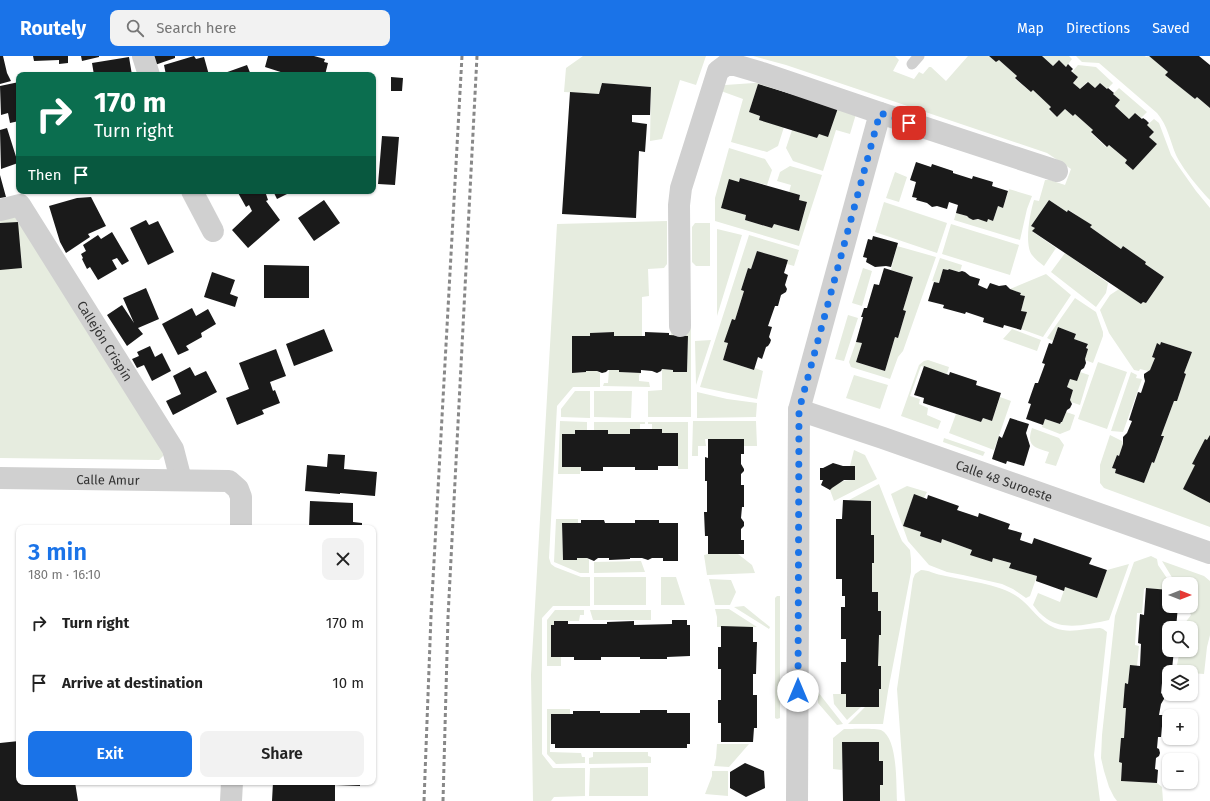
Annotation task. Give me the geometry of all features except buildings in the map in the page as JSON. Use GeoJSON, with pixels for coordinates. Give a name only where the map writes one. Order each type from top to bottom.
{"type":"FeatureCollection","features":[{"type":"Feature","properties":{"kind":"street"},"geometry":{"type":"LineString","coordinates":[[143,56],[148,72]]}},
{"type":"Feature","properties":{"kind":"street"},"geometry":{"type":"LineString","coordinates":[[680,326],[679,205],[681,188],[718,71],[726,66],[735,65],[762,73],[1057,171]]}},
{"type":"Feature","properties":{"kind":"street"},"geometry":{"type":"LineString","coordinates":[[798,801],[799,410],[880,113]]}},
{"type":"Feature","properties":{"kind":"street"},"geometry":{"type":"LineString","coordinates":[[194,194],[213,231]]}},
{"type":"Feature","properties":{"kind":"street","name":"Callejón Crispín"},"geometry":{"type":"LineString","coordinates":[[10,208],[172,449],[181,480]]}},
{"type":"Feature","properties":{"kind":"street","name":"Calle 48 Suroeste"},"geometry":{"type":"LineString","coordinates":[[799,410],[1210,553]]}},
{"type":"Feature","properties":{"kind":"street","name":"Calle Amur"},"geometry":{"type":"LineString","coordinates":[[0,478],[230,481],[238,489],[241,496],[241,525]]}},
{"type":"Feature","properties":{"kind":"street"},"geometry":{"type":"LineString","coordinates":[[231,801],[232,785]]}},
{"type":"Feature","properties":{"kind":"shaded area"},"geometry":{"type":"Polygon","coordinates":[[[583,56],[706,56],[696,85],[680,80],[662,139],[650,141],[651,87],[602,83],[599,94],[564,92],[566,68],[583,56]]]}},
{"type":"Feature","properties":{"kind":"shaded area"},"geometry":{"type":"Polygon","coordinates":[[[753,56],[895,56],[899,60],[893,71],[914,79],[919,72],[923,74],[929,67],[931,67],[946,81],[968,56],[989,56],[996,62],[999,60],[1017,76],[1015,79],[1031,92],[1033,90],[1051,107],[1049,110],[1057,117],[1065,109],[1073,116],[1075,114],[1093,130],[1091,133],[1106,147],[1109,145],[1127,160],[1125,163],[1133,170],[1157,144],[1149,137],[1154,132],[1147,125],[1154,119],[1159,123],[1171,155],[1196,191],[1210,208],[1210,527],[1104,488],[1100,483],[1100,465],[1110,435],[1122,441],[1123,444],[1119,456],[1117,455],[1112,468],[1116,469],[1115,473],[1144,482],[1152,462],[1154,463],[1164,437],[1161,436],[1174,401],[1177,401],[1186,374],[1184,373],[1192,352],[1161,342],[1160,345],[1157,344],[1152,356],[1155,358],[1150,370],[1134,370],[1109,333],[1100,310],[1110,295],[1119,289],[1141,304],[1143,302],[1146,303],[1164,277],[1123,246],[1121,249],[1090,227],[1091,225],[1069,210],[1067,212],[1049,200],[1031,226],[1035,228],[1033,232],[1056,248],[1044,266],[1032,255],[1028,244],[1028,236],[1034,200],[1039,201],[1045,180],[1050,180],[1065,185],[1071,169],[1047,153],[786,65],[753,56]]]}},
{"type":"Feature","properties":{"kind":"shaded area"},"geometry":{"type":"Polygon","coordinates":[[[1042,56],[1069,56],[1072,59],[1066,67],[1059,60],[1053,66],[1042,56]]]}},
{"type":"Feature","properties":{"kind":"shaded area"},"geometry":{"type":"Polygon","coordinates":[[[1076,56],[1149,56],[1168,72],[1166,75],[1195,99],[1197,97],[1210,108],[1210,200],[1201,191],[1182,166],[1176,155],[1166,128],[1157,113],[1099,63],[1082,62],[1076,56]]]}},
{"type":"Feature","properties":{"kind":"shaded area"},"geometry":{"type":"Polygon","coordinates":[[[1078,65],[1096,67],[1113,83],[1107,89],[1100,83],[1095,88],[1087,82],[1080,89],[1073,83],[1078,77],[1072,72],[1078,65]]]}},
{"type":"Feature","properties":{"kind":"shaded area"},"geometry":{"type":"Polygon","coordinates":[[[765,83],[781,91],[758,84],[749,112],[760,116],[759,120],[784,127],[778,146],[767,152],[731,142],[743,99],[721,91],[725,85],[765,83]]]}},
{"type":"Feature","properties":{"kind":"shaded area"},"geometry":{"type":"Polygon","coordinates":[[[1119,88],[1147,112],[1141,118],[1135,113],[1129,119],[1115,106],[1120,100],[1113,94],[1119,88]]]}},
{"type":"Feature","properties":{"kind":"shaded area"},"geometry":{"type":"Polygon","coordinates":[[[837,108],[856,114],[850,134],[836,130],[823,171],[793,161],[786,148],[792,130],[817,138],[819,134],[828,136],[837,108]]]}},
{"type":"Feature","properties":{"kind":"shaded area"},"geometry":{"type":"Polygon","coordinates":[[[729,148],[765,159],[772,170],[767,185],[740,178],[739,182],[721,208],[746,215],[745,220],[772,228],[774,224],[799,231],[807,203],[799,200],[800,195],[789,192],[791,185],[777,181],[780,172],[790,166],[822,175],[799,246],[715,221],[715,198],[729,148]]]}},
{"type":"Feature","properties":{"kind":"shaded area"},"geometry":{"type":"Polygon","coordinates":[[[895,172],[907,177],[899,202],[886,198],[895,172]]]}},
{"type":"Feature","properties":{"kind":"shaded area"},"geometry":{"type":"Polygon","coordinates":[[[1009,189],[1032,196],[1027,209],[1020,240],[954,220],[956,213],[967,216],[973,220],[988,219],[993,221],[998,206],[1003,208],[1009,189]]]}},
{"type":"Feature","properties":{"kind":"shaded area"},"geometry":{"type":"Polygon","coordinates":[[[884,202],[947,223],[937,253],[875,232],[884,202]]]}},
{"type":"Feature","properties":{"kind":"shaded area"},"geometry":{"type":"Polygon","coordinates":[[[18,210],[165,454],[159,460],[0,458],[0,214],[18,210]]]}},
{"type":"Feature","properties":{"kind":"shaded area"},"geometry":{"type":"Polygon","coordinates":[[[667,221],[667,264],[664,268],[648,269],[649,296],[642,297],[642,336],[614,336],[614,332],[590,333],[590,336],[572,336],[572,373],[597,371],[600,373],[600,387],[573,387],[557,406],[549,558],[551,564],[555,567],[581,577],[590,577],[590,606],[553,606],[542,618],[542,754],[553,768],[585,768],[585,796],[554,797],[551,801],[533,801],[531,675],[557,224],[667,221]]]}},
{"type":"Feature","properties":{"kind":"shaded area"},"geometry":{"type":"Polygon","coordinates":[[[695,223],[710,223],[710,266],[696,266],[692,262],[692,227],[695,223]]]}},
{"type":"Feature","properties":{"kind":"shaded area"},"geometry":{"type":"Polygon","coordinates":[[[951,224],[1019,245],[1010,275],[942,254],[951,224]]]}},
{"type":"Feature","properties":{"kind":"shaded area"},"geometry":{"type":"Polygon","coordinates":[[[717,229],[742,235],[717,316],[717,229]]]}},
{"type":"Feature","properties":{"kind":"shaded area"},"geometry":{"type":"Polygon","coordinates":[[[749,235],[799,250],[794,266],[787,264],[788,260],[757,251],[751,269],[748,268],[741,290],[744,291],[735,320],[732,319],[725,342],[728,343],[723,360],[754,370],[755,368],[763,371],[757,399],[700,387],[749,235]]]}},
{"type":"Feature","properties":{"kind":"shaded area"},"geometry":{"type":"Polygon","coordinates":[[[897,246],[936,257],[903,351],[898,357],[890,379],[851,367],[849,362],[856,342],[862,343],[856,362],[885,371],[895,337],[898,338],[906,311],[903,310],[913,277],[891,270],[897,246]]]}},
{"type":"Feature","properties":{"kind":"shaded area"},"geometry":{"type":"Polygon","coordinates":[[[1065,253],[1108,283],[1106,293],[1096,307],[1051,272],[1065,253]]]}},
{"type":"Feature","properties":{"kind":"shaded area"},"geometry":{"type":"Polygon","coordinates":[[[940,258],[962,265],[960,272],[943,269],[939,283],[932,281],[940,258]]]}},
{"type":"Feature","properties":{"kind":"shaded area"},"geometry":{"type":"Polygon","coordinates":[[[863,268],[872,271],[862,306],[852,303],[863,268]]]}},
{"type":"Feature","properties":{"kind":"shaded area"},"geometry":{"type":"Polygon","coordinates":[[[1046,274],[1071,295],[1043,337],[1021,329],[1026,312],[1021,311],[1025,296],[1020,295],[1021,293],[1010,289],[1046,274]]]}},
{"type":"Feature","properties":{"kind":"shaded area"},"geometry":{"type":"Polygon","coordinates":[[[1075,298],[1096,312],[1103,332],[1103,336],[1093,363],[1085,360],[1088,344],[1074,339],[1076,334],[1058,327],[1053,341],[1047,338],[1075,298]]]}},
{"type":"Feature","properties":{"kind":"shaded area"},"geometry":{"type":"Polygon","coordinates":[[[848,315],[858,318],[844,361],[835,359],[848,315]]]}},
{"type":"Feature","properties":{"kind":"shaded area"},"geometry":{"type":"Polygon","coordinates":[[[691,327],[691,417],[648,417],[648,391],[662,390],[662,369],[673,370],[673,372],[687,372],[688,336],[671,335],[671,328],[691,327]]]}},
{"type":"Feature","properties":{"kind":"shaded area"},"geometry":{"type":"Polygon","coordinates":[[[1012,329],[1041,340],[1037,351],[1003,339],[1012,329]]]}},
{"type":"Feature","properties":{"kind":"shaded area"},"geometry":{"type":"Polygon","coordinates":[[[711,340],[696,385],[695,341],[711,340]]]}},
{"type":"Feature","properties":{"kind":"shaded area"},"geometry":{"type":"Polygon","coordinates":[[[928,360],[949,367],[947,374],[921,366],[910,396],[920,399],[919,404],[928,408],[927,415],[941,421],[938,429],[901,416],[919,365],[928,360]]]}},
{"type":"Feature","properties":{"kind":"shaded area"},"geometry":{"type":"Polygon","coordinates":[[[1098,362],[1127,372],[1107,429],[1078,419],[1098,362]]]}},
{"type":"Feature","properties":{"kind":"shaded area"},"geometry":{"type":"Polygon","coordinates":[[[609,370],[641,373],[639,375],[639,381],[649,382],[650,387],[603,386],[604,383],[608,383],[609,370]]]}},
{"type":"Feature","properties":{"kind":"shaded area"},"geometry":{"type":"Polygon","coordinates":[[[1080,372],[1089,375],[1080,405],[1071,402],[1070,400],[1073,390],[1067,387],[1070,379],[1080,372]]]}},
{"type":"Feature","properties":{"kind":"shaded area"},"geometry":{"type":"Polygon","coordinates":[[[1131,372],[1137,375],[1136,378],[1142,379],[1123,432],[1111,431],[1131,372]]]}},
{"type":"Feature","properties":{"kind":"shaded area"},"geometry":{"type":"Polygon","coordinates":[[[854,375],[888,385],[880,409],[846,398],[854,375]]]}},
{"type":"Feature","properties":{"kind":"shaded area"},"geometry":{"type":"Polygon","coordinates":[[[575,391],[590,391],[590,418],[561,417],[561,409],[575,391]]]}},
{"type":"Feature","properties":{"kind":"shaded area"},"geometry":{"type":"Polygon","coordinates":[[[594,391],[632,391],[631,418],[594,417],[594,391]]]}},
{"type":"Feature","properties":{"kind":"shaded area"},"geometry":{"type":"Polygon","coordinates":[[[697,392],[727,399],[757,403],[756,417],[697,418],[697,392]]]}},
{"type":"Feature","properties":{"kind":"shaded area"},"geometry":{"type":"Polygon","coordinates":[[[1000,397],[1011,401],[994,450],[949,433],[956,414],[981,422],[983,418],[992,421],[1000,397]]]}},
{"type":"Feature","properties":{"kind":"shaded area"},"geometry":{"type":"Polygon","coordinates":[[[1066,412],[1075,415],[1070,430],[1060,434],[1042,427],[1045,419],[1060,424],[1066,412]]]}},
{"type":"Feature","properties":{"kind":"shaded area"},"geometry":{"type":"Polygon","coordinates":[[[560,421],[587,422],[587,430],[575,430],[575,434],[562,435],[562,467],[581,467],[580,474],[558,474],[560,421]]]}},
{"type":"Feature","properties":{"kind":"shaded area"},"geometry":{"type":"Polygon","coordinates":[[[693,421],[756,421],[757,446],[744,446],[744,439],[705,439],[706,446],[698,446],[698,456],[692,456],[693,421]]]}},
{"type":"Feature","properties":{"kind":"shaded area"},"geometry":{"type":"Polygon","coordinates":[[[594,422],[645,422],[645,424],[640,424],[640,429],[630,429],[630,434],[608,434],[608,430],[594,430],[594,422]]]}},
{"type":"Feature","properties":{"kind":"shaded area"},"geometry":{"type":"Polygon","coordinates":[[[648,422],[688,422],[688,469],[678,469],[678,433],[662,433],[662,429],[652,429],[652,424],[648,424],[648,422]]]}},
{"type":"Feature","properties":{"kind":"shaded area"},"geometry":{"type":"Polygon","coordinates":[[[1032,428],[1059,438],[1064,445],[1056,466],[1045,463],[1049,452],[1035,447],[1031,442],[1030,434],[1032,428]]]}},
{"type":"Feature","properties":{"kind":"shaded area"},"geometry":{"type":"Polygon","coordinates":[[[944,438],[985,452],[983,456],[943,442],[944,438]]]}},
{"type":"Feature","properties":{"kind":"shaded area"},"geometry":{"type":"Polygon","coordinates":[[[854,450],[865,455],[877,479],[834,501],[830,490],[832,487],[841,482],[855,480],[855,467],[850,466],[854,450]]]}},
{"type":"Feature","properties":{"kind":"shaded area"},"geometry":{"type":"Polygon","coordinates":[[[879,484],[902,541],[910,550],[911,572],[883,724],[848,724],[881,688],[881,666],[878,666],[878,592],[872,592],[874,535],[871,535],[871,501],[849,500],[879,484]]]}},
{"type":"Feature","properties":{"kind":"shaded area"},"geometry":{"type":"Polygon","coordinates":[[[907,486],[927,492],[924,498],[914,495],[903,526],[921,532],[920,536],[940,543],[942,539],[972,550],[970,555],[992,562],[993,558],[1011,563],[1009,568],[1037,576],[1030,596],[1026,598],[1013,589],[1002,584],[947,572],[929,565],[908,541],[891,494],[907,486]]]}},
{"type":"Feature","properties":{"kind":"shaded area"},"geometry":{"type":"Polygon","coordinates":[[[556,519],[578,519],[578,523],[562,524],[563,560],[587,558],[589,560],[589,573],[580,573],[554,562],[556,519]]]}},
{"type":"Feature","properties":{"kind":"shaded area"},"geometry":{"type":"Polygon","coordinates":[[[738,554],[752,565],[755,573],[707,575],[704,555],[738,554]]]}},
{"type":"Feature","properties":{"kind":"shaded area"},"geometry":{"type":"Polygon","coordinates":[[[1151,556],[1157,559],[1158,565],[1166,577],[1162,577],[1162,589],[1144,589],[1142,613],[1137,613],[1135,645],[1139,646],[1137,666],[1130,666],[1128,684],[1126,683],[1124,738],[1121,739],[1119,762],[1122,763],[1121,781],[1157,783],[1162,787],[1163,801],[1117,801],[1109,787],[1101,758],[1102,735],[1115,616],[1134,562],[1151,556]]]}},
{"type":"Feature","properties":{"kind":"shaded area"},"geometry":{"type":"Polygon","coordinates":[[[641,561],[645,572],[594,573],[594,562],[641,561]]]}},
{"type":"Feature","properties":{"kind":"shaded area"},"geometry":{"type":"Polygon","coordinates":[[[1162,561],[1204,576],[1210,581],[1210,635],[1204,674],[1198,674],[1198,665],[1177,665],[1179,657],[1198,657],[1198,621],[1186,621],[1191,615],[1190,613],[1198,613],[1198,577],[1172,577],[1162,561]]]}},
{"type":"Feature","properties":{"kind":"shaded area"},"geometry":{"type":"Polygon","coordinates":[[[1129,564],[1109,620],[1077,626],[1061,625],[1047,619],[1033,605],[1038,593],[1060,602],[1065,587],[1097,598],[1107,570],[1129,564]]]}},
{"type":"Feature","properties":{"kind":"shaded area"},"geometry":{"type":"Polygon","coordinates":[[[921,570],[1001,588],[1018,597],[1044,622],[1061,630],[1072,631],[1100,628],[1107,632],[1094,755],[1100,801],[905,801],[897,689],[913,579],[915,574],[921,570]]]}},
{"type":"Feature","properties":{"kind":"shaded area"},"geometry":{"type":"Polygon","coordinates":[[[594,577],[646,577],[646,605],[594,605],[594,577]]]}},
{"type":"Feature","properties":{"kind":"shaded area"},"geometry":{"type":"Polygon","coordinates":[[[661,577],[676,577],[685,605],[661,605],[661,577]]]}},
{"type":"Feature","properties":{"kind":"shaded area"},"geometry":{"type":"Polygon","coordinates":[[[709,579],[731,580],[736,592],[730,605],[715,605],[709,579]]]}},
{"type":"Feature","properties":{"kind":"shaded area"},"geometry":{"type":"Polygon","coordinates":[[[780,596],[780,718],[777,719],[775,718],[775,598],[780,596]]]}},
{"type":"Feature","properties":{"kind":"shaded area"},"geometry":{"type":"Polygon","coordinates":[[[744,606],[770,627],[769,629],[734,607],[744,606]]]}},
{"type":"Feature","properties":{"kind":"shaded area"},"geometry":{"type":"Polygon","coordinates":[[[715,609],[729,609],[757,627],[717,627],[715,609]]]}},
{"type":"Feature","properties":{"kind":"shaded area"},"geometry":{"type":"Polygon","coordinates":[[[555,610],[584,610],[584,615],[580,615],[579,621],[555,621],[554,625],[551,625],[551,657],[561,657],[561,666],[547,666],[547,620],[555,610]]]}},
{"type":"Feature","properties":{"kind":"shaded area"},"geometry":{"type":"Polygon","coordinates":[[[590,610],[651,610],[651,620],[593,620],[590,610]]]}},
{"type":"Feature","properties":{"kind":"shaded area"},"geometry":{"type":"Polygon","coordinates":[[[818,692],[843,724],[837,725],[818,703],[818,692]]]}},
{"type":"Feature","properties":{"kind":"shaded area"},"geometry":{"type":"Polygon","coordinates":[[[833,694],[846,694],[861,707],[847,720],[834,704],[833,694]]]}},
{"type":"Feature","properties":{"kind":"shaded area"},"geometry":{"type":"Polygon","coordinates":[[[547,709],[570,709],[570,714],[551,714],[550,752],[581,753],[582,757],[585,757],[585,763],[556,764],[547,754],[547,709]]]}},
{"type":"Feature","properties":{"kind":"shaded area"},"geometry":{"type":"Polygon","coordinates":[[[844,729],[878,729],[887,735],[891,742],[895,762],[897,801],[880,801],[880,785],[883,785],[883,761],[879,761],[879,742],[843,742],[842,770],[833,769],[833,738],[844,729]]]}},
{"type":"Feature","properties":{"kind":"shaded area"},"geometry":{"type":"Polygon","coordinates":[[[717,744],[749,744],[729,767],[714,766],[717,744]]]}},
{"type":"Feature","properties":{"kind":"shaded area"},"geometry":{"type":"Polygon","coordinates":[[[593,752],[648,752],[648,756],[651,757],[651,763],[589,764],[589,758],[593,757],[593,752]]]}},
{"type":"Feature","properties":{"kind":"shaded area"},"geometry":{"type":"Polygon","coordinates":[[[648,767],[648,796],[589,796],[590,768],[648,767]]]}},
{"type":"Feature","properties":{"kind":"shaded area"},"geometry":{"type":"Polygon","coordinates":[[[712,771],[728,771],[728,796],[705,794],[712,776],[712,771]]]}},
{"type":"Feature","properties":{"kind":"railway"},"geometry":{"type":"LineString","coordinates":[[424,801],[431,616],[462,56]]}},
{"type":"Feature","properties":{"kind":"railway"},"geometry":{"type":"LineString","coordinates":[[443,801],[448,617],[477,56]]}},
{"type":"Feature","properties":{"kind":"route"},"geometry":{"type":"LineString","coordinates":[[798,691],[799,410],[880,113],[909,123]]}}]}
